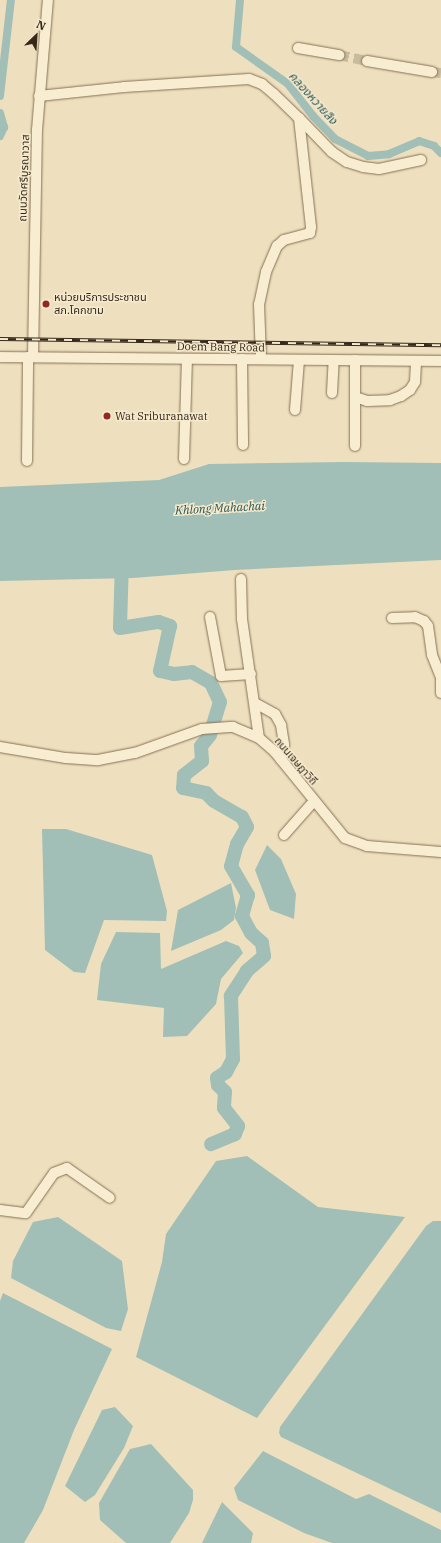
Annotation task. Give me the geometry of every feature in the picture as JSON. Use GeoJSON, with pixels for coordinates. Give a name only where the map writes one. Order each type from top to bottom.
{"type":"FeatureCollection","features":[{"type":"Feature","properties":{"kind":"street","name":"ถนนวัดศรีบูรณาวาส"},"geometry":{"type":"LineString","coordinates":[[27,461],[39,96],[48,0]]}},
{"type":"Feature","properties":{"kind":"street"},"geometry":{"type":"LineString","coordinates":[[298,48],[338,55]]}},
{"type":"Feature","properties":{"kind":"street"},"geometry":{"type":"LineString","coordinates":[[367,61],[432,72]]}},
{"type":"Feature","properties":{"kind":"street"},"geometry":{"type":"LineString","coordinates":[[39,96],[124,87],[249,79],[262,84],[274,94],[332,152],[346,162],[363,167],[379,169],[421,160]]}},
{"type":"Feature","properties":{"kind":"street"},"geometry":{"type":"LineString","coordinates":[[261,359],[259,311],[266,272],[277,246],[284,240],[310,234],[312,227],[299,118]]}},
{"type":"Feature","properties":{"kind":"street","name":"Doem Bang Road"},"geometry":{"type":"LineString","coordinates":[[0,357],[441,361]]}},
{"type":"Feature","properties":{"kind":"street"},"geometry":{"type":"LineString","coordinates":[[184,459],[187,359]]}},
{"type":"Feature","properties":{"kind":"street"},"geometry":{"type":"LineString","coordinates":[[242,359],[243,445]]}},
{"type":"Feature","properties":{"kind":"street"},"geometry":{"type":"LineString","coordinates":[[295,410],[299,360]]}},
{"type":"Feature","properties":{"kind":"street"},"geometry":{"type":"LineString","coordinates":[[332,393],[334,360]]}},
{"type":"Feature","properties":{"kind":"street"},"geometry":{"type":"LineString","coordinates":[[355,360],[355,446]]}},
{"type":"Feature","properties":{"kind":"street"},"geometry":{"type":"LineString","coordinates":[[355,398],[367,401],[390,400],[401,396],[410,390],[414,382],[416,361]]}},
{"type":"Feature","properties":{"kind":"street"},"geometry":{"type":"LineString","coordinates":[[241,579],[242,619],[259,738]]}},
{"type":"Feature","properties":{"kind":"street"},"geometry":{"type":"LineString","coordinates":[[210,617],[221,676],[251,674]]}},
{"type":"Feature","properties":{"kind":"street"},"geometry":{"type":"LineString","coordinates":[[392,618],[415,617],[424,621],[428,626],[432,655],[441,677]]}},
{"type":"Feature","properties":{"kind":"street"},"geometry":{"type":"LineString","coordinates":[[441,680],[441,693]]}},
{"type":"Feature","properties":{"kind":"street"},"geometry":{"type":"LineString","coordinates":[[255,702],[275,714],[281,725],[284,745],[282,760]]}},
{"type":"Feature","properties":{"kind":"street","name":"ถนนเจษฎาวิถี"},"geometry":{"type":"LineString","coordinates":[[0,747],[66,758],[98,760],[135,753],[207,728],[224,727],[242,730],[259,738],[282,760],[336,830],[354,842],[367,846],[441,852]]}},
{"type":"Feature","properties":{"kind":"street"},"geometry":{"type":"LineString","coordinates":[[284,835],[314,801]]}},
{"type":"Feature","properties":{"kind":"street"},"geometry":{"type":"LineString","coordinates":[[0,1210],[26,1213],[54,1173],[67,1168],[110,1198]]}},
{"type":"Feature","properties":{"kind":"water","name":"Khlong Mahachai"},"geometry":{"type":"Polygon","coordinates":[[[344,462],[441,463],[441,560],[235,570],[133,578],[0,581],[0,487],[159,480],[209,464],[344,462]]]}},
{"type":"Feature","properties":{"kind":"water"},"geometry":{"type":"Polygon","coordinates":[[[42,829],[66,829],[152,855],[167,911],[166,921],[104,920],[85,973],[74,972],[45,950],[42,829]]]}},
{"type":"Feature","properties":{"kind":"water"},"geometry":{"type":"Polygon","coordinates":[[[267,845],[281,859],[296,894],[294,919],[270,910],[255,870],[267,845]]]}},
{"type":"Feature","properties":{"kind":"water"},"geometry":{"type":"Polygon","coordinates":[[[231,883],[236,908],[234,920],[221,930],[171,951],[178,910],[231,883]]]}},
{"type":"Feature","properties":{"kind":"water"},"geometry":{"type":"Polygon","coordinates":[[[116,932],[160,933],[161,969],[226,941],[239,946],[243,953],[221,979],[216,1004],[187,1036],[163,1037],[164,1008],[97,1000],[101,964],[116,932]]]}},
{"type":"Feature","properties":{"kind":"water"},"geometry":{"type":"Polygon","coordinates":[[[247,1156],[318,1207],[405,1217],[257,1418],[136,1357],[162,1262],[166,1234],[216,1161],[247,1156]]]}},
{"type":"Feature","properties":{"kind":"water"},"geometry":{"type":"Polygon","coordinates":[[[58,1217],[122,1261],[128,1309],[121,1331],[106,1328],[11,1278],[13,1261],[33,1222],[58,1217]]]}},
{"type":"Feature","properties":{"kind":"water"},"geometry":{"type":"Polygon","coordinates":[[[433,1221],[441,1221],[441,1513],[281,1437],[279,1433],[280,1427],[426,1226],[433,1221]]]}},
{"type":"Feature","properties":{"kind":"water"},"geometry":{"type":"Polygon","coordinates":[[[3,1293],[112,1349],[74,1430],[43,1510],[24,1543],[0,1543],[0,1301],[3,1293]]]}},
{"type":"Feature","properties":{"kind":"water"},"geometry":{"type":"Polygon","coordinates":[[[115,1407],[133,1426],[124,1448],[95,1495],[85,1502],[65,1486],[102,1410],[115,1407]]]}},
{"type":"Feature","properties":{"kind":"water"},"geometry":{"type":"Polygon","coordinates":[[[151,1444],[193,1490],[193,1500],[189,1513],[170,1543],[126,1543],[100,1520],[99,1503],[130,1449],[151,1444]]]}},
{"type":"Feature","properties":{"kind":"water"},"geometry":{"type":"Polygon","coordinates":[[[263,1451],[356,1499],[369,1494],[441,1530],[441,1543],[332,1543],[304,1533],[238,1500],[234,1488],[263,1451]]]}},
{"type":"Feature","properties":{"kind":"water"},"geometry":{"type":"Polygon","coordinates":[[[222,1502],[253,1533],[251,1543],[202,1543],[222,1502]]]}},
{"type":"Feature","properties":{"kind":"waterway"},"geometry":{"type":"LineString","coordinates":[[0,96],[11,0]]}},
{"type":"Feature","properties":{"kind":"waterway","name":"คลองหวายลิง"},"geometry":{"type":"LineString","coordinates":[[240,0],[236,47],[288,84],[313,116],[335,139],[368,156],[389,154],[419,141],[434,146],[441,153]]}},
{"type":"Feature","properties":{"kind":"waterway"},"geometry":{"type":"LineString","coordinates":[[0,113],[4,127],[0,136]]}},
{"type":"Feature","properties":{"kind":"waterway"},"geometry":{"type":"LineString","coordinates":[[122,560],[120,628],[159,622],[170,626],[160,671],[174,674],[192,672],[211,683],[220,702],[210,735],[201,746],[202,761],[184,775],[183,788],[206,793],[214,801],[242,817],[247,827],[237,844],[231,866],[248,895],[242,916],[251,933],[262,943],[264,956],[247,971],[231,996],[233,1059],[226,1072],[217,1078],[218,1085],[225,1092],[224,1108],[238,1126],[235,1134],[211,1144]]}},
{"type":"Feature","properties":{"kind":"tunnel"},"geometry":{"type":"LineString","coordinates":[[339,55],[367,61]]}},
{"type":"Feature","properties":{"kind":"tunnel"},"geometry":{"type":"LineString","coordinates":[[432,72],[441,73]]}},
{"type":"Feature","properties":{"kind":"railway"},"geometry":{"type":"LineString","coordinates":[[0,339],[441,345]]}},
{"type":"Feature","properties":{"kind":"place","name":"หน่วยบริการประชาชน สภ.โคกขาม"},"geometry":{"type":"Point","coordinates":[46,304]}},
{"type":"Feature","properties":{"kind":"place","name":"Wat Sriburanawat"},"geometry":{"type":"Point","coordinates":[107,416]}}]}
